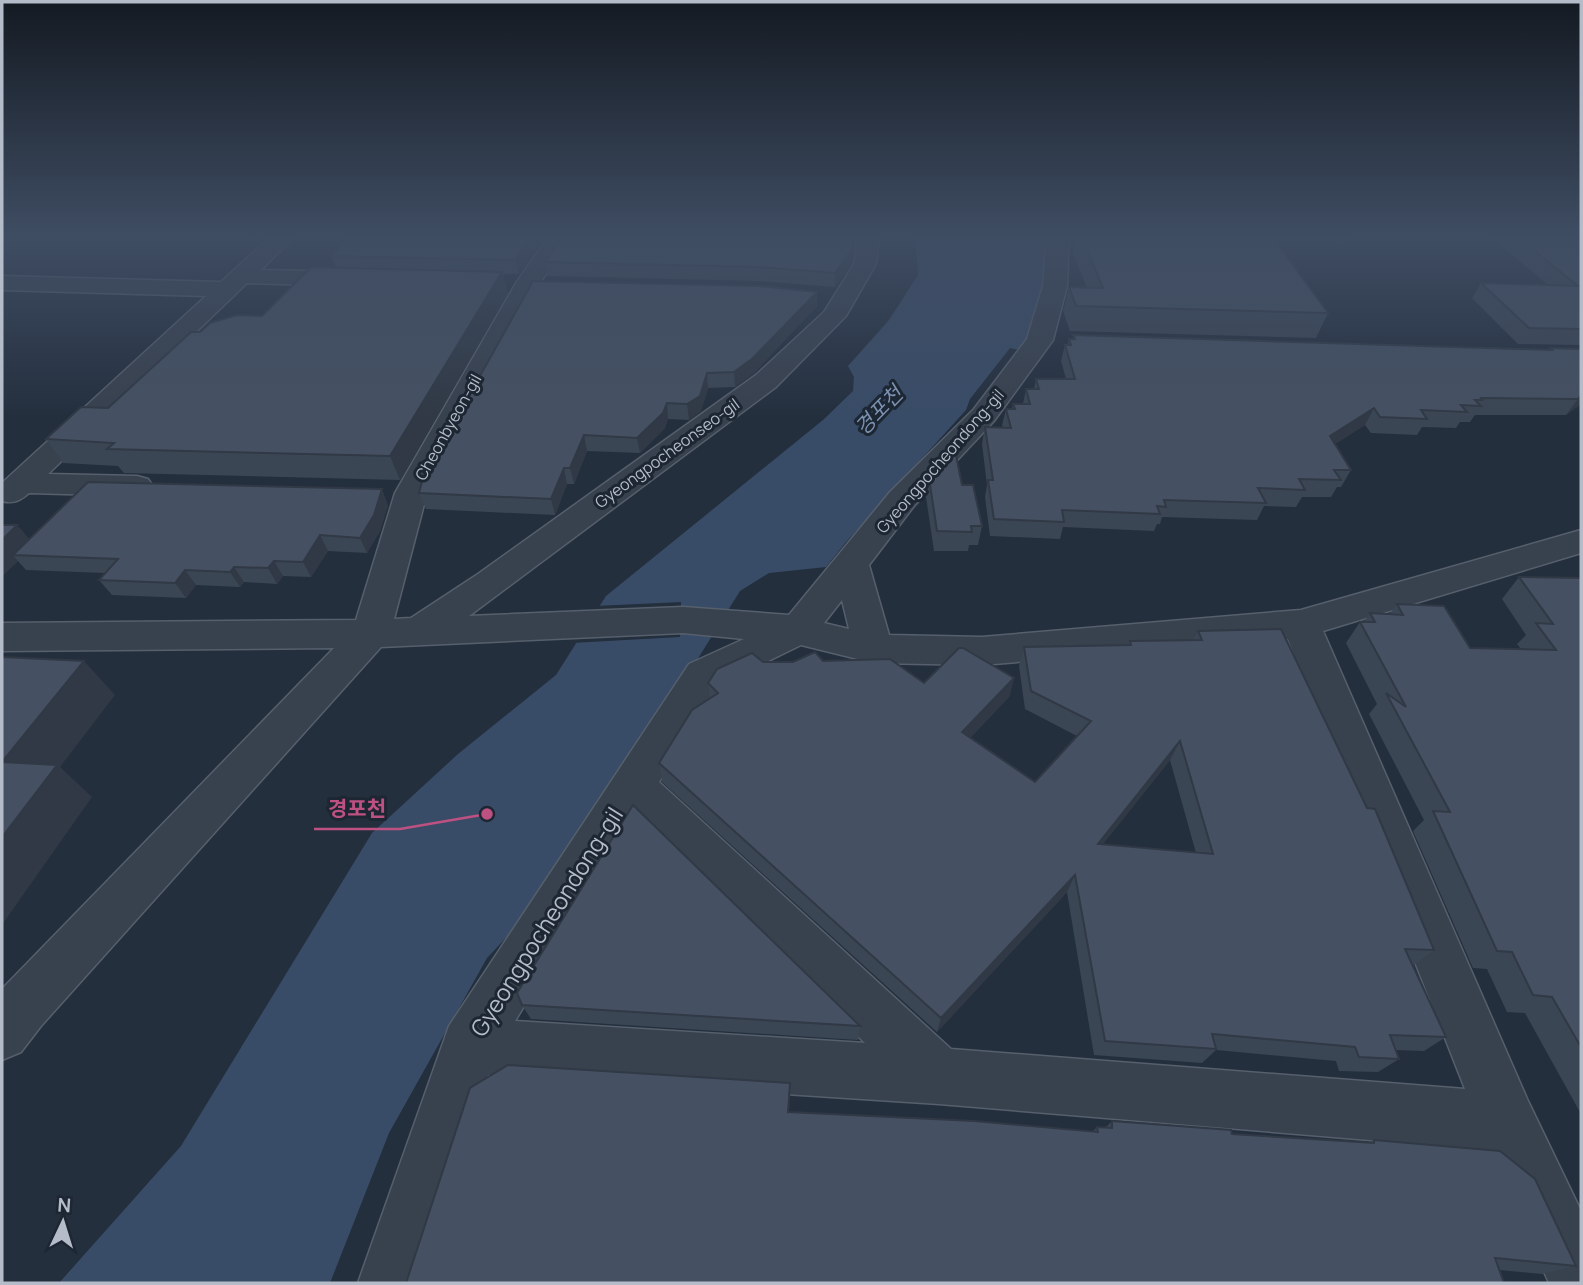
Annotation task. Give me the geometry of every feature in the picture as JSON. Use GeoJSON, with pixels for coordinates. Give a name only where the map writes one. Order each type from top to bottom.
{"type":"FeatureCollection","features":[{"type":"Feature","properties":{"kind":"street"},"geometry":{"type":"LineString","coordinates":[[11,491],[219,296]]}},
{"type":"Feature","properties":{"kind":"street","name":"Cheonbyeon-gil"},"geometry":{"type":"LineString","coordinates":[[371,634],[397,493],[520,296]]}},
{"type":"Feature","properties":{"kind":"street","name":"Gyeongpocheonseo-gil"},"geometry":{"type":"LineString","coordinates":[[420,631],[491,583],[766,381],[834,316],[836,296]]}},
{"type":"Feature","properties":{"kind":"street","name":"Gyeongpocheondong-gil"},"geometry":{"type":"LineString","coordinates":[[390,1283],[469,1046],[703,675],[798,630],[902,499],[1054,341],[1055,296]]}},
{"type":"Feature","properties":{"kind":"street"},"geometry":{"type":"LineString","coordinates":[[11,491],[160,487]]}},
{"type":"Feature","properties":{"kind":"street"},"geometry":{"type":"LineString","coordinates":[[2,637],[371,634],[683,620],[798,630],[874,649],[982,651],[1301,624],[1581,541]]}},
{"type":"Feature","properties":{"kind":"street"},"geometry":{"type":"LineString","coordinates":[[851,565],[874,649]]}},
{"type":"Feature","properties":{"kind":"street"},"geometry":{"type":"LineString","coordinates":[[1301,624],[1507,1122],[1581,1280]]}},
{"type":"Feature","properties":{"kind":"street"},"geometry":{"type":"LineString","coordinates":[[2,1033],[22,1007],[371,634]]}},
{"type":"Feature","properties":{"kind":"street"},"geometry":{"type":"LineString","coordinates":[[633,786],[939,1076]]}},
{"type":"Feature","properties":{"kind":"street"},"geometry":{"type":"LineString","coordinates":[[469,1046],[939,1076],[1507,1122]]}},
{"type":"Feature","properties":{"kind":"water"},"geometry":{"type":"Polygon","coordinates":[[[904,296],[1047,296],[1024,351],[1010,348],[970,399],[966,410],[826,567],[769,573],[740,591],[560,880],[487,958],[389,1133],[330,1283],[59,1283],[181,1146],[372,833],[458,754],[556,675],[606,596],[823,420],[853,391],[854,377],[848,366],[889,320],[904,296]]]}},
{"type":"Feature","properties":{"kind":"pier"},"geometry":{"type":"Polygon","coordinates":[[[681,602],[680,637],[572,643],[595,606],[681,602]]]}},
{"type":"Feature","properties":{"kind":"building"},"geometry":{"type":"Polygon","coordinates":[[[282,296],[487,296],[390,456],[107,449],[114,443],[46,439],[81,407],[108,408],[191,332],[200,332],[210,323],[237,315],[262,316],[282,296]]]}},
{"type":"Feature","properties":{"kind":"building"},"geometry":{"type":"Polygon","coordinates":[[[525,296],[813,296],[753,358],[734,372],[707,373],[700,396],[687,404],[667,403],[663,413],[637,438],[584,435],[570,468],[564,468],[551,499],[419,493],[423,478],[525,296]]]}},
{"type":"Feature","properties":{"kind":"building"},"geometry":{"type":"Polygon","coordinates":[[[1072,296],[1316,296],[1328,313],[1076,306],[1072,296]]]}},
{"type":"Feature","properties":{"kind":"building"},"geometry":{"type":"Polygon","coordinates":[[[1495,296],[1581,296],[1581,329],[1529,328],[1495,296]]]}},
{"type":"Feature","properties":{"kind":"building"},"geometry":{"type":"Polygon","coordinates":[[[1073,335],[1581,349],[1581,396],[1578,399],[1481,398],[1482,400],[1475,400],[1481,406],[1461,405],[1467,412],[1421,410],[1427,419],[1380,417],[1374,408],[1330,436],[1351,470],[1334,470],[1341,480],[1299,479],[1305,490],[1258,488],[1266,503],[1164,500],[1166,507],[1157,506],[1160,514],[1062,510],[1064,522],[994,519],[988,480],[993,480],[985,427],[1011,428],[1006,409],[1015,409],[1013,404],[1030,404],[1026,389],[1039,389],[1036,379],[1075,379],[1065,345],[1071,345],[1069,339],[1075,339],[1073,335]]]}},
{"type":"Feature","properties":{"kind":"building"},"geometry":{"type":"Polygon","coordinates":[[[955,450],[962,485],[973,485],[982,526],[971,526],[972,532],[937,531],[929,478],[955,450]]]}},
{"type":"Feature","properties":{"kind":"building"},"geometry":{"type":"Polygon","coordinates":[[[88,482],[382,489],[374,515],[360,538],[320,535],[303,562],[274,561],[268,568],[234,567],[230,572],[185,570],[175,583],[99,580],[118,559],[13,555],[88,482]]]}},
{"type":"Feature","properties":{"kind":"building"},"geometry":{"type":"Polygon","coordinates":[[[2,525],[17,525],[2,540],[2,525]]]}},
{"type":"Feature","properties":{"kind":"building"},"geometry":{"type":"Polygon","coordinates":[[[1519,577],[1581,578],[1581,1047],[1552,997],[1533,995],[1512,952],[1497,951],[1433,811],[1450,812],[1386,693],[1406,707],[1360,622],[1375,622],[1370,613],[1403,615],[1397,604],[1444,606],[1470,648],[1556,650],[1536,623],[1553,624],[1519,577]]]}},
{"type":"Feature","properties":{"kind":"building"},"geometry":{"type":"Polygon","coordinates":[[[1281,629],[1367,808],[1375,809],[1434,950],[1405,949],[1446,1037],[1390,1035],[1399,1059],[1359,1057],[1355,1047],[1212,1034],[1216,1049],[1105,1041],[1075,875],[941,1018],[659,763],[692,710],[718,693],[708,683],[717,669],[752,653],[763,662],[793,662],[815,652],[823,661],[890,659],[924,683],[959,648],[963,648],[1014,678],[962,732],[1035,782],[1091,721],[1031,691],[1024,647],[1131,645],[1130,641],[1202,640],[1198,631],[1281,629]],[[1180,741],[1098,844],[1213,854],[1180,741]]]}},
{"type":"Feature","properties":{"kind":"building"},"geometry":{"type":"Polygon","coordinates":[[[2,657],[84,661],[2,762],[2,657]]]}},
{"type":"Feature","properties":{"kind":"building"},"geometry":{"type":"Polygon","coordinates":[[[2,762],[57,765],[2,837],[2,762]]]}},
{"type":"Feature","properties":{"kind":"building"},"geometry":{"type":"Polygon","coordinates":[[[633,805],[860,1026],[522,1005],[517,993],[633,805]]]}},
{"type":"Feature","properties":{"kind":"building"},"geometry":{"type":"Polygon","coordinates":[[[508,1065],[790,1083],[788,1112],[974,1121],[1098,1132],[1097,1127],[1112,1128],[1112,1121],[1231,1130],[1232,1134],[1374,1143],[1374,1140],[1500,1151],[1535,1179],[1576,1266],[1495,1258],[1504,1283],[406,1283],[470,1088],[508,1065]]]}},
{"type":"Feature","properties":{"kind":"place","name":"경포천"},"geometry":{"type":"Point","coordinates":[487,814]}}]}
